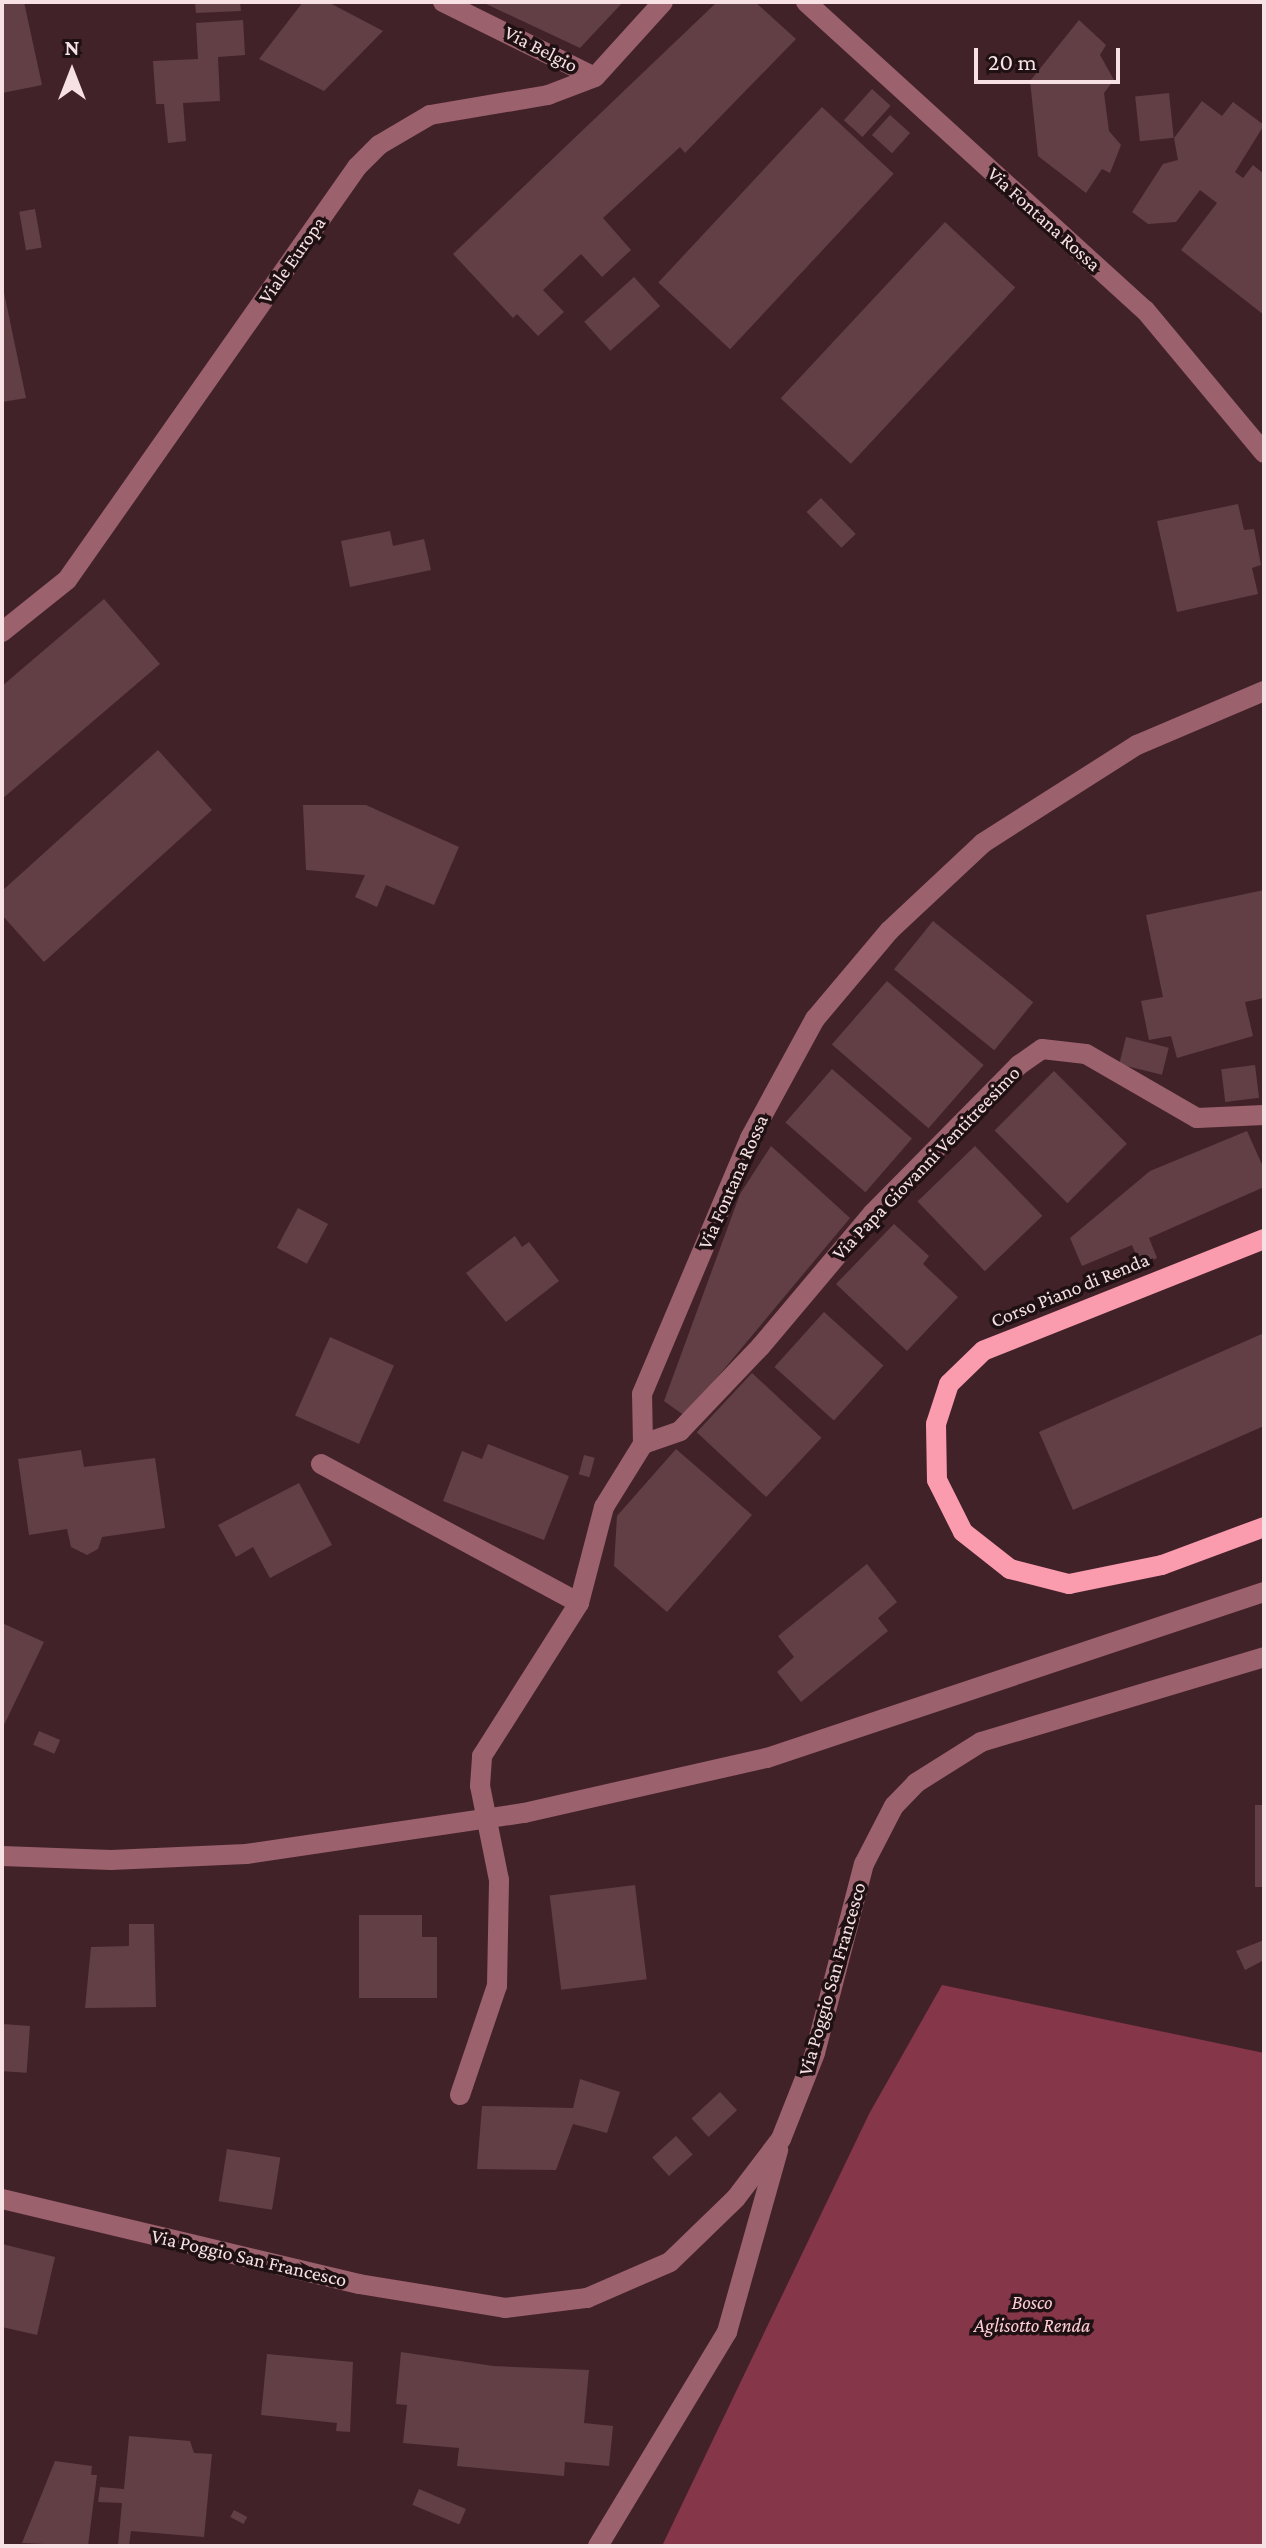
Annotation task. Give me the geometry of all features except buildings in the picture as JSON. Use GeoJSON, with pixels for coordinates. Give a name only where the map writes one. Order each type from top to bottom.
{"type":"FeatureCollection","features":[{"type":"Feature","properties":{"kind":"main road","name":"Corso Piano di Renda"},"geometry":{"type":"LineString","coordinates":[[1264,1239],[983,1351],[949,1384],[936,1424],[937,1480],[963,1532],[1010,1569],[1069,1584],[1162,1565],[1264,1527]]}},
{"type":"Feature","properties":{"kind":"street","name":"Via Belgio"},"geometry":{"type":"LineString","coordinates":[[443,2],[595,77]]}},
{"type":"Feature","properties":{"kind":"street","name":"Viale Europa"},"geometry":{"type":"LineString","coordinates":[[2,632],[67,580],[357,167],[379,145],[430,115],[548,95],[595,77],[663,2]]}},
{"type":"Feature","properties":{"kind":"street","name":"Via Fontana Rossa"},"geometry":{"type":"LineString","coordinates":[[806,2],[1145,310],[1264,453]]}},
{"type":"Feature","properties":{"kind":"street","name":"Via Fontana Rossa"},"geometry":{"type":"LineString","coordinates":[[643,1444],[642,1394],[750,1138],[815,1019],[889,931],[983,843],[1137,745],[1264,691]]}},
{"type":"Feature","properties":{"kind":"street","name":"Via Papa Giovanni Ventitreesimo"},"geometry":{"type":"LineString","coordinates":[[643,1444],[680,1431],[761,1346],[872,1214],[1019,1065],[1042,1049],[1086,1054],[1197,1118],[1264,1115]]}},
{"type":"Feature","properties":{"kind":"street"},"geometry":{"type":"LineString","coordinates":[[460,2095],[497,1986],[499,1880],[480,1786],[482,1756],[579,1603],[604,1507],[643,1444]]}},
{"type":"Feature","properties":{"kind":"street"},"geometry":{"type":"LineString","coordinates":[[321,1464],[579,1603]]}},
{"type":"Feature","properties":{"kind":"street"},"geometry":{"type":"LineString","coordinates":[[2,1856],[111,1860],[246,1854],[449,1828],[524,1813],[767,1758],[1047,1661],[1264,1592]]}},
{"type":"Feature","properties":{"kind":"street","name":"Via Poggio San Francesco"},"geometry":{"type":"LineString","coordinates":[[2,2199],[359,2284],[505,2308],[587,2298],[670,2262],[736,2198],[781,2139],[815,2053],[864,1864],[894,1806],[916,1783],[981,1742],[1264,1657]]}},
{"type":"Feature","properties":{"kind":"street"},"geometry":{"type":"LineString","coordinates":[[598,2546],[727,2332],[781,2139]]}},
{"type":"Feature","properties":{"kind":"green space","name":"Bosco Aglisotto Renda"},"geometry":{"type":"Polygon","coordinates":[[[942,1985],[1264,2053],[1264,2546],[662,2546],[869,2114],[942,1985]]]}}]}
